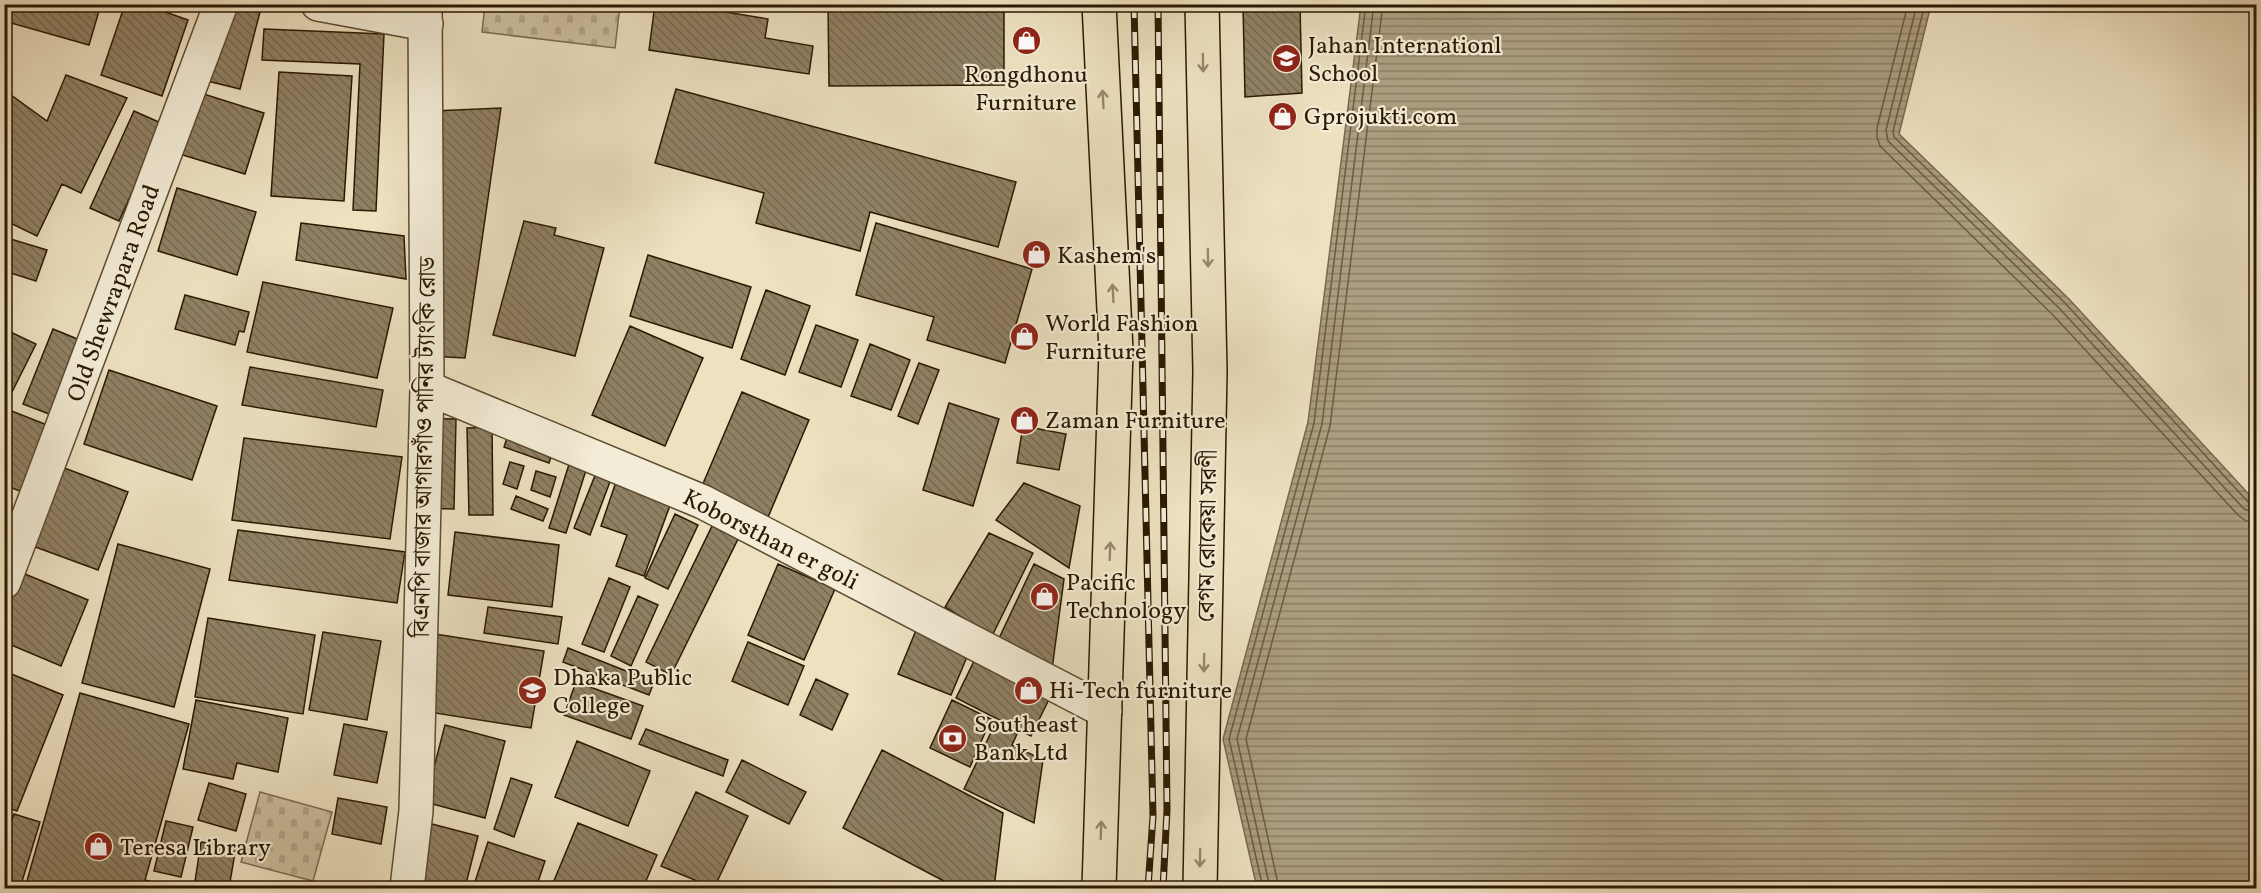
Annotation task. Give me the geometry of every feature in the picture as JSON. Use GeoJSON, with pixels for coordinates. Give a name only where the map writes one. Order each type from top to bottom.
{"type":"FeatureCollection","features":[{"type":"Feature","properties":{"kind":"main road"},"geometry":{"type":"LineString","coordinates":[[1099,4],[1116,351],[1099,888]]}},
{"type":"Feature","properties":{"kind":"main road","name":"বেগম রোকেয়া সরণী"},"geometry":{"type":"LineString","coordinates":[[1200,888],[1210,371],[1202,4]]}},
{"type":"Feature","properties":{"kind":"street","name":"Old Shewrapara Road"},"geometry":{"type":"LineString","coordinates":[[4,582],[221,4]]}},
{"type":"Feature","properties":{"kind":"street"},"geometry":{"type":"LineString","coordinates":[[318,4],[426,14]]}},
{"type":"Feature","properties":{"kind":"street","name":"বিএনপি বাজার আগারগাঁও পানির ট্যাংকি রোড"},"geometry":{"type":"LineString","coordinates":[[407,888],[416,811],[427,388],[426,14]]}},
{"type":"Feature","properties":{"kind":"street","name":"Koborsthan er goli"},"geometry":{"type":"LineString","coordinates":[[427,388],[703,502],[1105,711]]}},
{"type":"Feature","properties":{"kind":"green space"},"geometry":{"type":"Polygon","coordinates":[[[485,5],[620,5],[615,48],[482,32],[485,5]]]}},
{"type":"Feature","properties":{"kind":"green space"},"geometry":{"type":"Polygon","coordinates":[[[260,792],[332,812],[313,881],[241,862],[260,792]]]}},
{"type":"Feature","properties":{"kind":"water"},"geometry":{"type":"Polygon","coordinates":[[[1361,5],[1931,5],[1899,134],[2069,299],[2256,502],[2256,888],[1257,888],[1223,739],[1308,422],[1361,5]]]}},
{"type":"Feature","properties":{"kind":"building"},"geometry":{"type":"Polygon","coordinates":[[[4,4],[101,4],[89,45],[4,21],[4,4]]]}},
{"type":"Feature","properties":{"kind":"building"},"geometry":{"type":"Polygon","coordinates":[[[125,4],[143,4],[188,20],[162,96],[101,75],[125,4]]]}},
{"type":"Feature","properties":{"kind":"building"},"geometry":{"type":"Polygon","coordinates":[[[231,4],[260,12],[240,89],[195,78],[231,4]]]}},
{"type":"Feature","properties":{"kind":"building"},"geometry":{"type":"Polygon","coordinates":[[[655,4],[676,4],[768,19],[765,38],[813,46],[809,74],[649,50],[655,4]]]}},
{"type":"Feature","properties":{"kind":"building"},"geometry":{"type":"Polygon","coordinates":[[[828,4],[1004,4],[1004,85],[829,86],[828,4]]]}},
{"type":"Feature","properties":{"kind":"building"},"geometry":{"type":"Polygon","coordinates":[[[1243,4],[1300,4],[1302,93],[1245,97],[1243,4]]]}},
{"type":"Feature","properties":{"kind":"building"},"geometry":{"type":"Polygon","coordinates":[[[264,29],[384,34],[376,211],[353,210],[360,64],[262,60],[264,29]]]}},
{"type":"Feature","properties":{"kind":"building"},"geometry":{"type":"Polygon","coordinates":[[[279,72],[352,76],[344,201],[271,196],[279,72]]]}},
{"type":"Feature","properties":{"kind":"building"},"geometry":{"type":"Polygon","coordinates":[[[66,75],[127,98],[81,193],[62,184],[37,236],[4,220],[4,90],[47,121],[66,75]]]}},
{"type":"Feature","properties":{"kind":"building"},"geometry":{"type":"Polygon","coordinates":[[[676,89],[1016,182],[998,247],[870,212],[860,251],[756,223],[764,193],[655,163],[676,89]]]}},
{"type":"Feature","properties":{"kind":"building"},"geometry":{"type":"Polygon","coordinates":[[[191,90],[264,113],[245,174],[173,152],[191,90]]]}},
{"type":"Feature","properties":{"kind":"building"},"geometry":{"type":"Polygon","coordinates":[[[501,108],[465,358],[410,355],[410,112],[501,108]]]}},
{"type":"Feature","properties":{"kind":"building"},"geometry":{"type":"Polygon","coordinates":[[[134,111],[163,124],[119,221],[90,208],[134,111]]]}},
{"type":"Feature","properties":{"kind":"building"},"geometry":{"type":"Polygon","coordinates":[[[177,188],[256,212],[237,275],[158,251],[177,188]]]}},
{"type":"Feature","properties":{"kind":"building"},"geometry":{"type":"Polygon","coordinates":[[[524,221],[556,228],[554,235],[604,248],[575,356],[493,335],[524,221]]]}},
{"type":"Feature","properties":{"kind":"building"},"geometry":{"type":"Polygon","coordinates":[[[301,223],[404,236],[406,279],[296,260],[301,223]]]}},
{"type":"Feature","properties":{"kind":"building"},"geometry":{"type":"Polygon","coordinates":[[[876,223],[1032,269],[1005,363],[927,340],[934,317],[856,295],[876,223]]]}},
{"type":"Feature","properties":{"kind":"building"},"geometry":{"type":"Polygon","coordinates":[[[4,237],[47,250],[36,281],[4,271],[4,237]]]}},
{"type":"Feature","properties":{"kind":"building"},"geometry":{"type":"Polygon","coordinates":[[[648,255],[751,287],[732,348],[630,316],[648,255]]]}},
{"type":"Feature","properties":{"kind":"building"},"geometry":{"type":"Polygon","coordinates":[[[263,282],[393,308],[377,378],[247,352],[263,282]]]}},
{"type":"Feature","properties":{"kind":"building"},"geometry":{"type":"Polygon","coordinates":[[[766,290],[810,306],[785,375],[741,359],[766,290]]]}},
{"type":"Feature","properties":{"kind":"building"},"geometry":{"type":"Polygon","coordinates":[[[185,295],[249,312],[244,332],[239,331],[235,345],[175,329],[185,295]]]}},
{"type":"Feature","properties":{"kind":"building"},"geometry":{"type":"Polygon","coordinates":[[[816,325],[858,340],[841,387],[799,372],[816,325]]]}},
{"type":"Feature","properties":{"kind":"building"},"geometry":{"type":"Polygon","coordinates":[[[630,326],[703,358],[665,446],[592,415],[630,326]]]}},
{"type":"Feature","properties":{"kind":"building"},"geometry":{"type":"Polygon","coordinates":[[[4,329],[36,344],[6,404],[4,404],[4,329]]]}},
{"type":"Feature","properties":{"kind":"building"},"geometry":{"type":"Polygon","coordinates":[[[53,329],[87,343],[57,417],[23,404],[53,329]]]}},
{"type":"Feature","properties":{"kind":"building"},"geometry":{"type":"Polygon","coordinates":[[[870,344],[910,360],[891,410],[851,396],[870,344]]]}},
{"type":"Feature","properties":{"kind":"building"},"geometry":{"type":"Polygon","coordinates":[[[919,363],[939,370],[918,424],[898,416],[919,363]]]}},
{"type":"Feature","properties":{"kind":"building"},"geometry":{"type":"Polygon","coordinates":[[[250,367],[383,390],[376,427],[242,405],[250,367]]]}},
{"type":"Feature","properties":{"kind":"building"},"geometry":{"type":"Polygon","coordinates":[[[109,370],[217,406],[192,480],[84,444],[109,370]]]}},
{"type":"Feature","properties":{"kind":"building"},"geometry":{"type":"Polygon","coordinates":[[[742,392],[809,420],[766,522],[699,493],[742,392]]]}},
{"type":"Feature","properties":{"kind":"building"},"geometry":{"type":"Polygon","coordinates":[[[949,403],[999,419],[973,506],[923,490],[949,403]]]}},
{"type":"Feature","properties":{"kind":"building"},"geometry":{"type":"Polygon","coordinates":[[[4,408],[47,425],[20,491],[4,485],[4,408]]]}},
{"type":"Feature","properties":{"kind":"building"},"geometry":{"type":"Polygon","coordinates":[[[410,418],[456,419],[454,509],[408,508],[410,418]]]}},
{"type":"Feature","properties":{"kind":"building"},"geometry":{"type":"Polygon","coordinates":[[[1023,426],[1066,434],[1059,470],[1017,463],[1023,426]]]}},
{"type":"Feature","properties":{"kind":"building"},"geometry":{"type":"Polygon","coordinates":[[[492,427],[493,515],[469,515],[467,428],[492,427]]]}},
{"type":"Feature","properties":{"kind":"building"},"geometry":{"type":"Polygon","coordinates":[[[509,432],[554,448],[549,463],[504,447],[509,432]]]}},
{"type":"Feature","properties":{"kind":"building"},"geometry":{"type":"Polygon","coordinates":[[[244,438],[402,457],[390,539],[232,520],[244,438]]]}},
{"type":"Feature","properties":{"kind":"building"},"geometry":{"type":"Polygon","coordinates":[[[571,458],[588,464],[566,533],[549,528],[571,458]]]}},
{"type":"Feature","properties":{"kind":"building"},"geometry":{"type":"Polygon","coordinates":[[[510,462],[524,466],[517,489],[503,484],[510,462]]]}},
{"type":"Feature","properties":{"kind":"building"},"geometry":{"type":"Polygon","coordinates":[[[59,466],[128,492],[98,570],[30,545],[59,466]]]}},
{"type":"Feature","properties":{"kind":"building"},"geometry":{"type":"Polygon","coordinates":[[[536,471],[556,477],[550,497],[531,490],[536,471]]]}},
{"type":"Feature","properties":{"kind":"building"},"geometry":{"type":"Polygon","coordinates":[[[596,473],[611,479],[590,535],[574,528],[596,473]]]}},
{"type":"Feature","properties":{"kind":"building"},"geometry":{"type":"Polygon","coordinates":[[[617,479],[672,500],[644,576],[616,566],[627,535],[601,526],[617,479]]]}},
{"type":"Feature","properties":{"kind":"building"},"geometry":{"type":"Polygon","coordinates":[[[1024,483],[1080,506],[1069,568],[996,520],[1024,483]]]}},
{"type":"Feature","properties":{"kind":"building"},"geometry":{"type":"Polygon","coordinates":[[[516,496],[548,509],[543,521],[511,509],[516,496]]]}},
{"type":"Feature","properties":{"kind":"building"},"geometry":{"type":"Polygon","coordinates":[[[675,514],[698,525],[668,589],[645,578],[675,514]]]}},
{"type":"Feature","properties":{"kind":"building"},"geometry":{"type":"Polygon","coordinates":[[[712,526],[738,539],[671,675],[646,662],[712,526]]]}},
{"type":"Feature","properties":{"kind":"building"},"geometry":{"type":"Polygon","coordinates":[[[238,530],[405,552],[397,603],[229,580],[238,530]]]}},
{"type":"Feature","properties":{"kind":"building"},"geometry":{"type":"Polygon","coordinates":[[[455,532],[559,545],[552,607],[448,595],[455,532]]]}},
{"type":"Feature","properties":{"kind":"building"},"geometry":{"type":"Polygon","coordinates":[[[989,533],[1033,553],[992,636],[945,607],[989,533]]]}},
{"type":"Feature","properties":{"kind":"building"},"geometry":{"type":"Polygon","coordinates":[[[118,544],[210,569],[174,707],[82,683],[118,544]]]}},
{"type":"Feature","properties":{"kind":"building"},"geometry":{"type":"Polygon","coordinates":[[[778,564],[835,589],[804,660],[748,635],[778,564]]]}},
{"type":"Feature","properties":{"kind":"building"},"geometry":{"type":"Polygon","coordinates":[[[1034,564],[1064,579],[1051,677],[994,649],[1034,564]]]}},
{"type":"Feature","properties":{"kind":"building"},"geometry":{"type":"Polygon","coordinates":[[[20,572],[88,600],[61,666],[4,642],[4,609],[20,572]]]}},
{"type":"Feature","properties":{"kind":"building"},"geometry":{"type":"Polygon","coordinates":[[[609,578],[630,587],[604,652],[582,644],[609,578]]]}},
{"type":"Feature","properties":{"kind":"building"},"geometry":{"type":"Polygon","coordinates":[[[638,596],[658,605],[631,666],[611,656],[638,596]]]}},
{"type":"Feature","properties":{"kind":"building"},"geometry":{"type":"Polygon","coordinates":[[[488,607],[562,617],[558,644],[484,633],[488,607]]]}},
{"type":"Feature","properties":{"kind":"building"},"geometry":{"type":"Polygon","coordinates":[[[208,618],[315,635],[303,714],[195,697],[208,618]]]}},
{"type":"Feature","properties":{"kind":"building"},"geometry":{"type":"Polygon","coordinates":[[[919,623],[972,645],[951,695],[898,674],[919,623]]]}},
{"type":"Feature","properties":{"kind":"building"},"geometry":{"type":"Polygon","coordinates":[[[416,631],[544,651],[531,728],[403,708],[416,631]]]}},
{"type":"Feature","properties":{"kind":"building"},"geometry":{"type":"Polygon","coordinates":[[[323,632],[381,641],[367,720],[309,710],[323,632]]]}},
{"type":"Feature","properties":{"kind":"building"},"geometry":{"type":"Polygon","coordinates":[[[748,642],[804,666],[788,705],[732,681],[748,642]]]}},
{"type":"Feature","properties":{"kind":"building"},"geometry":{"type":"Polygon","coordinates":[[[568,648],[654,682],[649,695],[563,662],[568,648]]]}},
{"type":"Feature","properties":{"kind":"building"},"geometry":{"type":"Polygon","coordinates":[[[979,651],[1054,689],[1031,736],[956,698],[979,651]]]}},
{"type":"Feature","properties":{"kind":"building"},"geometry":{"type":"Polygon","coordinates":[[[4,671],[63,695],[17,811],[4,806],[4,671]]]}},
{"type":"Feature","properties":{"kind":"building"},"geometry":{"type":"Polygon","coordinates":[[[816,679],[848,694],[832,730],[800,715],[816,679]]]}},
{"type":"Feature","properties":{"kind":"building"},"geometry":{"type":"Polygon","coordinates":[[[576,682],[643,706],[631,739],[564,715],[576,682]]]}},
{"type":"Feature","properties":{"kind":"building"},"geometry":{"type":"Polygon","coordinates":[[[80,693],[189,724],[145,880],[175,888],[25,888],[80,693]]]}},
{"type":"Feature","properties":{"kind":"building"},"geometry":{"type":"Polygon","coordinates":[[[196,700],[288,718],[278,772],[237,763],[233,779],[183,769],[196,700]]]}},
{"type":"Feature","properties":{"kind":"building"},"geometry":{"type":"Polygon","coordinates":[[[952,700],[991,719],[970,767],[930,748],[952,700]]]}},
{"type":"Feature","properties":{"kind":"building"},"geometry":{"type":"Polygon","coordinates":[[[344,724],[387,732],[377,783],[334,775],[344,724]]]}},
{"type":"Feature","properties":{"kind":"building"},"geometry":{"type":"Polygon","coordinates":[[[995,724],[1017,734],[1012,745],[1043,760],[1034,823],[964,789],[995,724]]]}},
{"type":"Feature","properties":{"kind":"building"},"geometry":{"type":"Polygon","coordinates":[[[445,725],[505,741],[485,818],[425,802],[445,725]]]}},
{"type":"Feature","properties":{"kind":"building"},"geometry":{"type":"Polygon","coordinates":[[[646,729],[728,760],[723,776],[639,744],[646,729]]]}},
{"type":"Feature","properties":{"kind":"building"},"geometry":{"type":"Polygon","coordinates":[[[577,741],[650,771],[628,826],[555,797],[577,741]]]}},
{"type":"Feature","properties":{"kind":"building"},"geometry":{"type":"Polygon","coordinates":[[[882,750],[1003,813],[994,888],[957,888],[843,828],[882,750]]]}},
{"type":"Feature","properties":{"kind":"building"},"geometry":{"type":"Polygon","coordinates":[[[742,760],[806,792],[789,824],[726,792],[742,760]]]}},
{"type":"Feature","properties":{"kind":"building"},"geometry":{"type":"Polygon","coordinates":[[[511,778],[532,785],[514,837],[494,829],[511,778]]]}},
{"type":"Feature","properties":{"kind":"building"},"geometry":{"type":"Polygon","coordinates":[[[209,783],[246,794],[236,831],[198,820],[209,783]]]}},
{"type":"Feature","properties":{"kind":"building"},"geometry":{"type":"Polygon","coordinates":[[[696,792],[748,816],[714,888],[661,866],[696,792]]]}},
{"type":"Feature","properties":{"kind":"building"},"geometry":{"type":"Polygon","coordinates":[[[338,798],[387,807],[381,844],[332,834],[338,798]]]}},
{"type":"Feature","properties":{"kind":"building"},"geometry":{"type":"Polygon","coordinates":[[[14,814],[40,822],[20,888],[4,888],[4,844],[14,814]]]}},
{"type":"Feature","properties":{"kind":"building"},"geometry":{"type":"Polygon","coordinates":[[[166,821],[193,827],[181,877],[154,871],[166,821]]]}},
{"type":"Feature","properties":{"kind":"building"},"geometry":{"type":"Polygon","coordinates":[[[578,823],[657,855],[643,888],[566,888],[553,883],[578,823]]]}},
{"type":"Feature","properties":{"kind":"building"},"geometry":{"type":"Polygon","coordinates":[[[432,824],[478,836],[465,888],[414,888],[432,824]]]}},
{"type":"Feature","properties":{"kind":"building"},"geometry":{"type":"Polygon","coordinates":[[[201,842],[236,847],[229,888],[194,888],[201,842]]]}},
{"type":"Feature","properties":{"kind":"building"},"geometry":{"type":"Polygon","coordinates":[[[488,842],[545,861],[536,888],[473,888],[488,842]]]}},
{"type":"Feature","properties":{"kind":"railway"},"geometry":{"type":"LineString","coordinates":[[1134,4],[1153,816],[1148,888]]}},
{"type":"Feature","properties":{"kind":"railway"},"geometry":{"type":"LineString","coordinates":[[1158,4],[1167,810],[1163,888]]}},
{"type":"Feature","properties":{"kind":"place","name":"Rongdhonu Furniture"},"geometry":{"type":"Point","coordinates":[1026,41]}},
{"type":"Feature","properties":{"kind":"place","name":"Jahan Internationl School"},"geometry":{"type":"Point","coordinates":[1287,59]}},
{"type":"Feature","properties":{"kind":"place","name":"Gprojukti.com"},"geometry":{"type":"Point","coordinates":[1283,116]}},
{"type":"Feature","properties":{"kind":"place","name":"Kashem's"},"geometry":{"type":"Point","coordinates":[1036,255]}},
{"type":"Feature","properties":{"kind":"place","name":"World Fashion Furniture"},"geometry":{"type":"Point","coordinates":[1024,337]}},
{"type":"Feature","properties":{"kind":"place","name":"Zaman Furniture"},"geometry":{"type":"Point","coordinates":[1024,420]}},
{"type":"Feature","properties":{"kind":"place","name":"Pacific Technology"},"geometry":{"type":"Point","coordinates":[1045,596]}},
{"type":"Feature","properties":{"kind":"place","name":"Hi-Tech furniture"},"geometry":{"type":"Point","coordinates":[1028,690]}},
{"type":"Feature","properties":{"kind":"place","name":"Dhaka Public College"},"geometry":{"type":"Point","coordinates":[532,691]}},
{"type":"Feature","properties":{"kind":"place","name":"Southeast Bank Ltd"},"geometry":{"type":"Point","coordinates":[953,738]}},
{"type":"Feature","properties":{"kind":"place","name":"Teresa Library"},"geometry":{"type":"Point","coordinates":[99,847]}}]}
